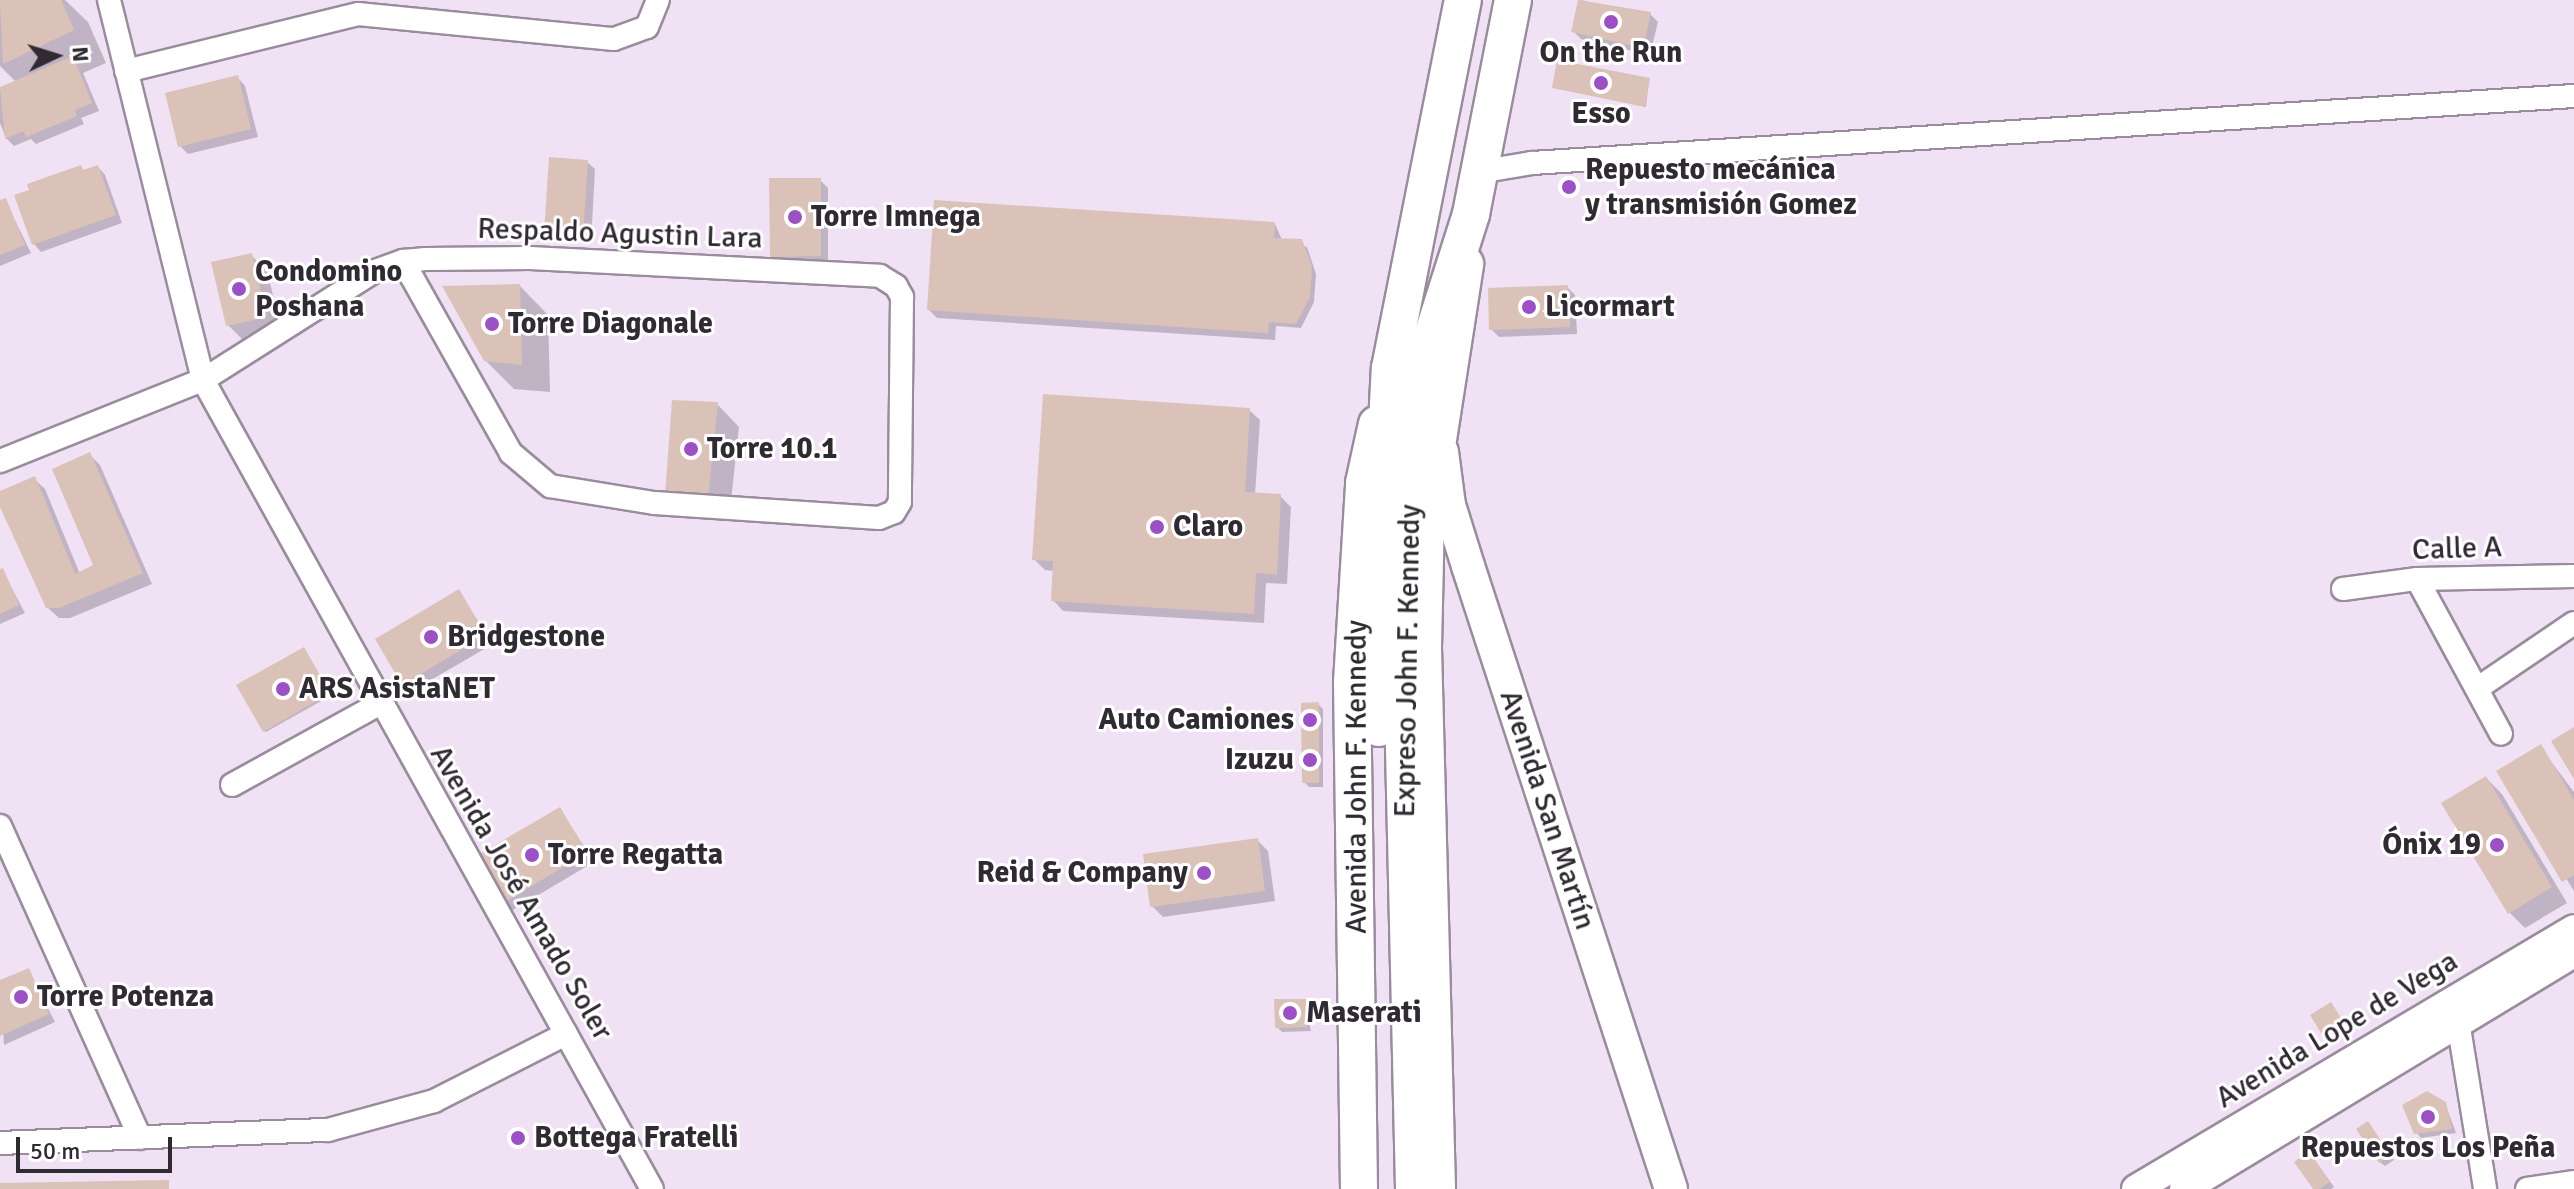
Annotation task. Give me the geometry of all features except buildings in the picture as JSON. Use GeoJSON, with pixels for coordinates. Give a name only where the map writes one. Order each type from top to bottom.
{"type":"FeatureCollection","features":[{"type":"Feature","properties":{"kind":"main road","name":"Expreso John F. Kennedy"},"geometry":{"type":"LineString","coordinates":[[1389,1189],[1390,368],[1463,0]]}},
{"type":"Feature","properties":{"kind":"main road","name":"Expreso John F. Kennedy"},"geometry":{"type":"LineString","coordinates":[[1414,1189],[1390,692],[1405,523],[1429,346],[1471,214],[1513,0]]}},
{"type":"Feature","properties":{"kind":"main road"},"geometry":{"type":"LineString","coordinates":[[1437,1189],[1423,647],[1426,517],[1471,214]]}},
{"type":"Feature","properties":{"kind":"main road","name":"Avenida John F. Kennedy"},"geometry":{"type":"LineString","coordinates":[[1359,1189],[1352,682],[1364,483],[1390,368]]}},
{"type":"Feature","properties":{"kind":"main road","name":"Avenida San Martín"},"geometry":{"type":"LineString","coordinates":[[1438,427],[1449,505],[1671,1189]]}},
{"type":"Feature","properties":{"kind":"street","name":"Avenida José Amado Soler"},"geometry":{"type":"LineString","coordinates":[[109,0],[203,380],[379,704],[652,1189]]}},
{"type":"Feature","properties":{"kind":"street"},"geometry":{"type":"LineString","coordinates":[[126,71],[358,7],[614,39],[647,27],[658,0]]}},
{"type":"Feature","properties":{"kind":"street"},"geometry":{"type":"LineString","coordinates":[[1478,172],[1532,163],[2574,96]]}},
{"type":"Feature","properties":{"kind":"street","name":"Respaldo Agustin Lara"},"geometry":{"type":"LineString","coordinates":[[530,258],[880,276],[896,286],[902,297],[900,502],[894,512],[879,518],[654,503],[550,486],[511,453],[403,261],[530,258]]}},
{"type":"Feature","properties":{"kind":"street"},"geometry":{"type":"LineString","coordinates":[[0,461],[203,380],[375,271],[403,261]]}},
{"type":"Feature","properties":{"kind":"street","name":"Calle A"},"geometry":{"type":"LineString","coordinates":[[2343,589],[2417,579],[2574,576]]}},
{"type":"Feature","properties":{"kind":"street"},"geometry":{"type":"LineString","coordinates":[[2417,579],[2501,734]]}},
{"type":"Feature","properties":{"kind":"street"},"geometry":{"type":"LineString","coordinates":[[2478,688],[2574,623]]}},
{"type":"Feature","properties":{"kind":"street"},"geometry":{"type":"LineString","coordinates":[[232,785],[379,704]]}},
{"type":"Feature","properties":{"kind":"street"},"geometry":{"type":"LineString","coordinates":[[0,826],[140,1138]]}},
{"type":"Feature","properties":{"kind":"street","name":"Avenida Lope de Vega"},"geometry":{"type":"LineString","coordinates":[[2184,1189],[2457,1010],[2574,929]]}},
{"type":"Feature","properties":{"kind":"street","name":"Avenida Lope de Vega"},"geometry":{"type":"LineString","coordinates":[[2136,1189],[2457,1010],[2574,953]]}},
{"type":"Feature","properties":{"kind":"street"},"geometry":{"type":"LineString","coordinates":[[2457,1010],[2485,1189]]}},
{"type":"Feature","properties":{"kind":"street"},"geometry":{"type":"LineString","coordinates":[[0,1143],[328,1130],[382,1118],[434,1101],[566,1034]]}},
{"type":"Feature","properties":{"kind":"street"},"geometry":{"type":"LineString","coordinates":[[2527,1189],[2574,1182]]}},
{"type":"Feature","properties":{"kind":"place","name":"On the Run"},"geometry":{"type":"Point","coordinates":[1611,22]}},
{"type":"Feature","properties":{"kind":"place","name":"Esso"},"geometry":{"type":"Point","coordinates":[1601,83]}},
{"type":"Feature","properties":{"kind":"place","name":"Repuesto mecánica y transmisión Gomez"},"geometry":{"type":"Point","coordinates":[1569,187]}},
{"type":"Feature","properties":{"kind":"place","name":"Torre Imnega"},"geometry":{"type":"Point","coordinates":[795,217]}},
{"type":"Feature","properties":{"kind":"place","name":"Condomino Poshana"},"geometry":{"type":"Point","coordinates":[239,289]}},
{"type":"Feature","properties":{"kind":"place","name":"Licormart"},"geometry":{"type":"Point","coordinates":[1529,307]}},
{"type":"Feature","properties":{"kind":"place","name":"Torre Diagonale"},"geometry":{"type":"Point","coordinates":[492,324]}},
{"type":"Feature","properties":{"kind":"place","name":"Torre 10.1"},"geometry":{"type":"Point","coordinates":[691,449]}},
{"type":"Feature","properties":{"kind":"place","name":"Claro"},"geometry":{"type":"Point","coordinates":[1157,527]}},
{"type":"Feature","properties":{"kind":"place","name":"Bridgestone"},"geometry":{"type":"Point","coordinates":[431,637]}},
{"type":"Feature","properties":{"kind":"place","name":"ARS AsistaNET"},"geometry":{"type":"Point","coordinates":[283,689]}},
{"type":"Feature","properties":{"kind":"place","name":"Auto Camiones"},"geometry":{"type":"Point","coordinates":[1310,720]}},
{"type":"Feature","properties":{"kind":"place","name":"Izuzu"},"geometry":{"type":"Point","coordinates":[1310,760]}},
{"type":"Feature","properties":{"kind":"place","name":"Ónix 19"},"geometry":{"type":"Point","coordinates":[2497,845]}},
{"type":"Feature","properties":{"kind":"place","name":"Torre Regatta"},"geometry":{"type":"Point","coordinates":[532,855]}},
{"type":"Feature","properties":{"kind":"place","name":"Reid & Company"},"geometry":{"type":"Point","coordinates":[1204,873]}},
{"type":"Feature","properties":{"kind":"place","name":"Torre Potenza"},"geometry":{"type":"Point","coordinates":[21,997]}},
{"type":"Feature","properties":{"kind":"place","name":"Maserati"},"geometry":{"type":"Point","coordinates":[1290,1013]}},
{"type":"Feature","properties":{"kind":"place","name":"Repuestos Los Peña"},"geometry":{"type":"Point","coordinates":[2428,1117]}},
{"type":"Feature","properties":{"kind":"place","name":"Bottega Fratelli"},"geometry":{"type":"Point","coordinates":[518,1138]}}]}
